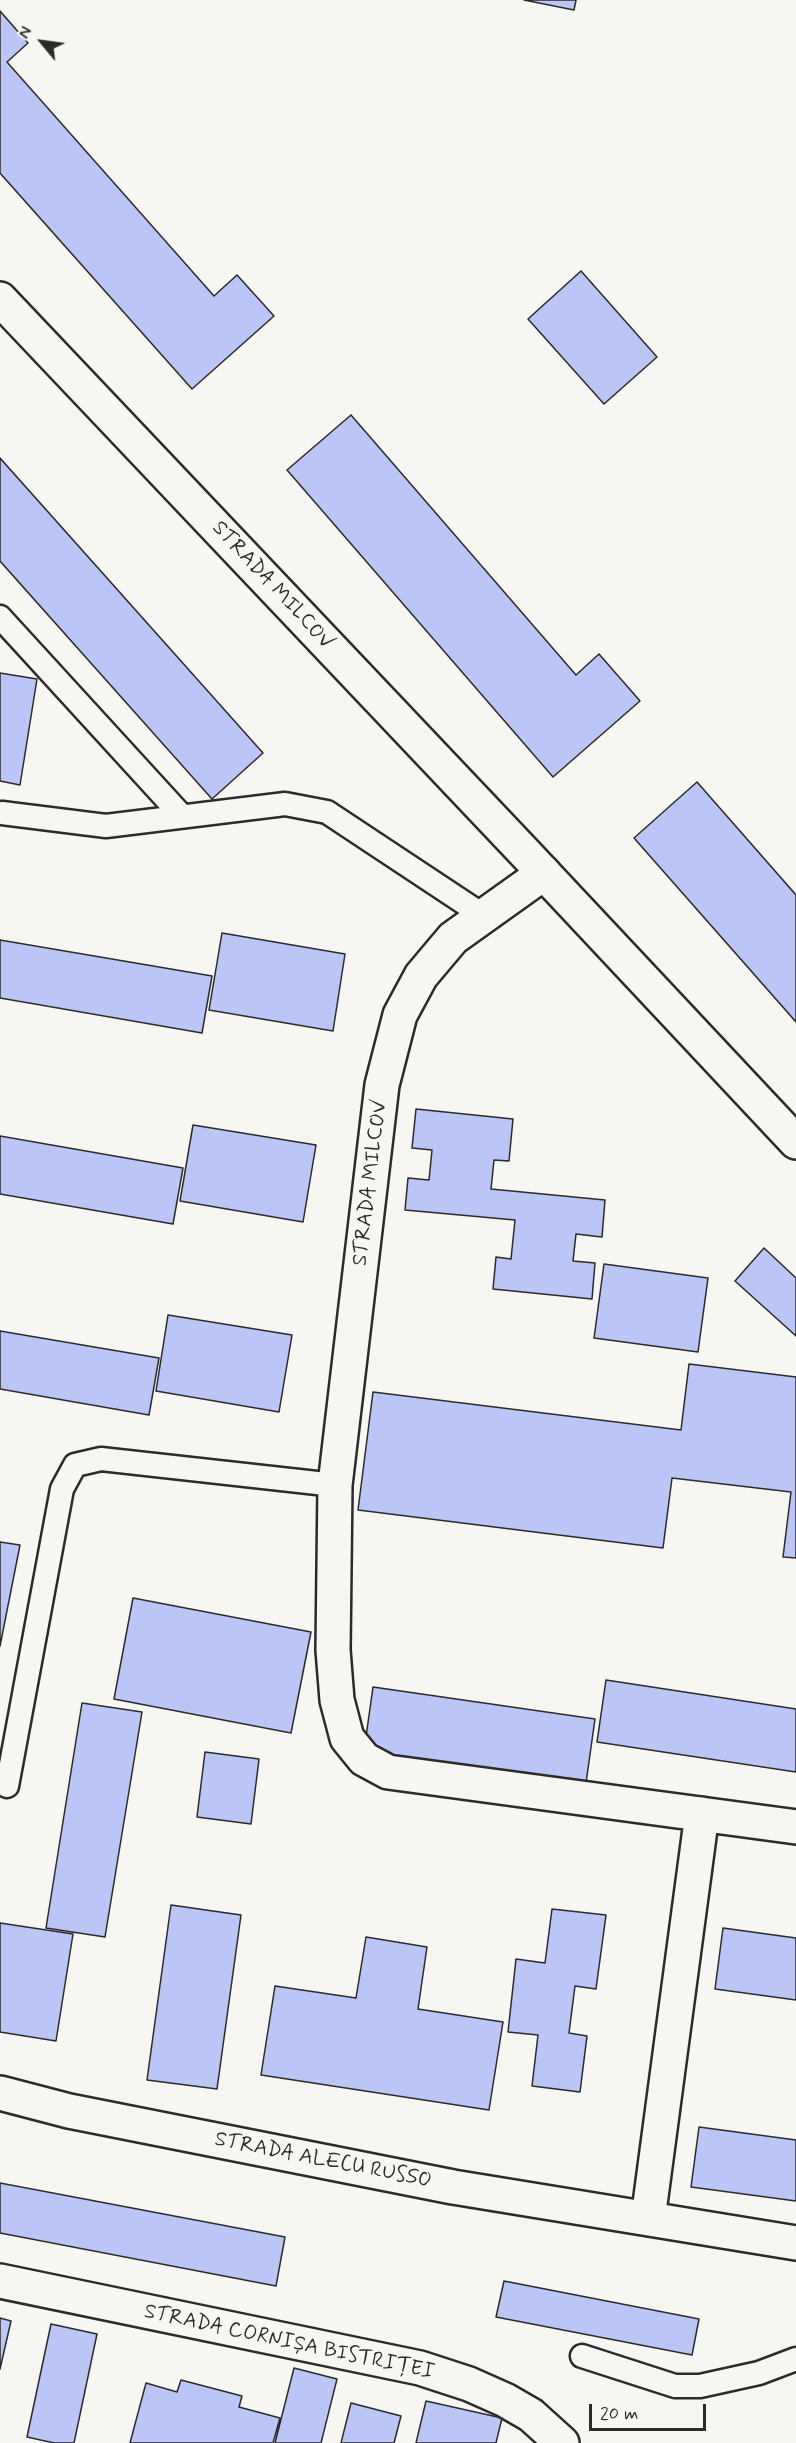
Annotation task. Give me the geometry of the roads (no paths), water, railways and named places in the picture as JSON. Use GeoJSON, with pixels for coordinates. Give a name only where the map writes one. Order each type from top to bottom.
{"type":"FeatureCollection","features":[{"type":"Feature","properties":{"kind":"street","name":"STRADA MILCOV"},"geometry":{"type":"LineString","coordinates":[[0,299],[796,1142]]}},
{"type":"Feature","properties":{"kind":"street","name":"STRADA MILCOV"},"geometry":{"type":"LineString","coordinates":[[335,1485],[382,1085],[400,1015],[427,969],[453,938],[544,873]]}},
{"type":"Feature","properties":{"kind":"street"},"geometry":{"type":"LineString","coordinates":[[335,1485],[333,1616],[337,1700],[347,1738],[364,1759],[388,1772],[796,1827]]}},
{"type":"Feature","properties":{"kind":"street"},"geometry":{"type":"LineString","coordinates":[[648,2218],[702,1814]]}},
{"type":"Feature","properties":{"kind":"street","name":"STRADA ALECU RUSSO"},"geometry":{"type":"LineString","coordinates":[[0,2093],[69,2111],[453,2187],[796,2242]]}},
{"type":"Feature","properties":{"kind":"street","name":"STRADA CORNIȘA BISTRIȚEI"},"geometry":{"type":"LineString","coordinates":[[0,2281],[420,2368],[469,2384],[505,2400],[531,2415],[562,2443]]}},
{"type":"Feature","properties":{"kind":"lane"},"geometry":{"type":"LineString","coordinates":[[0,617],[182,816]]}},
{"type":"Feature","properties":{"kind":"lane"},"geometry":{"type":"LineString","coordinates":[[2,813],[106,826],[285,804],[327,812],[484,916]]}},
{"type":"Feature","properties":{"kind":"lane"},"geometry":{"type":"LineString","coordinates":[[7,1786],[62,1489],[75,1466],[101,1459],[335,1485]]}},
{"type":"Feature","properties":{"kind":"lane"},"geometry":{"type":"LineString","coordinates":[[582,2356],[675,2386],[700,2386],[759,2373],[796,2358]]}}]}
